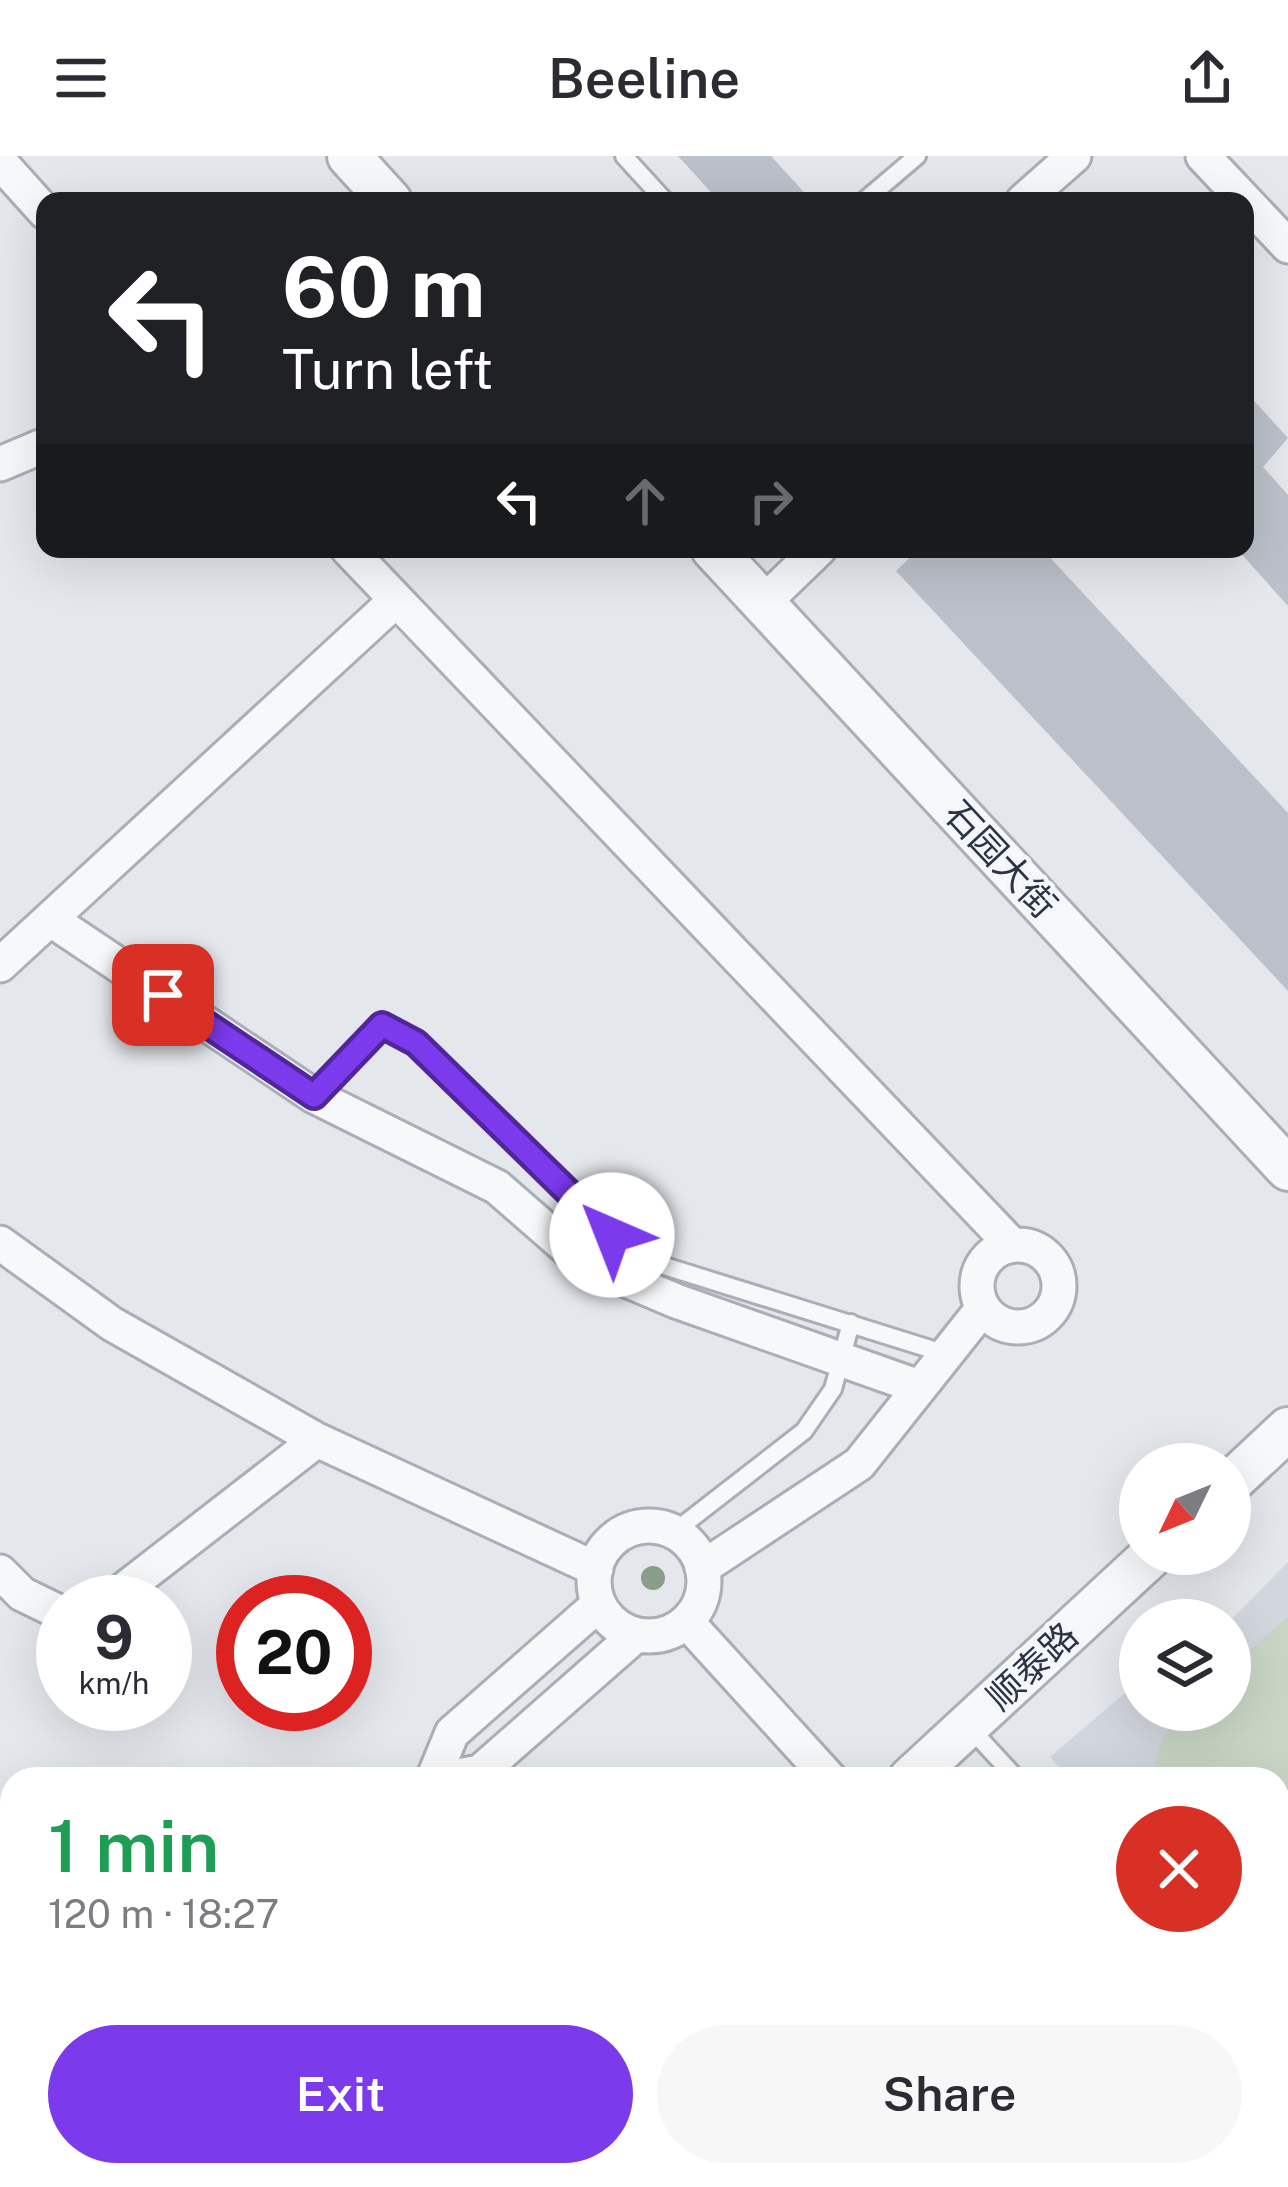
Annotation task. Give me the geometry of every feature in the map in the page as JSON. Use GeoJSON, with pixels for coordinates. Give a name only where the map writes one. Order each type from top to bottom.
{"type":"FeatureCollection","features":[{"type":"Feature","properties":{"kind":"street"},"geometry":{"type":"LineString","coordinates":[[349,156],[382,192]]}},
{"type":"Feature","properties":{"kind":"street"},"geometry":{"type":"LineString","coordinates":[[1034,192],[1075,156]]}},
{"type":"Feature","properties":{"kind":"street"},"geometry":{"type":"LineString","coordinates":[[1203,156],[1237,192]]}},
{"type":"Feature","properties":{"kind":"street"},"geometry":{"type":"LineString","coordinates":[[0,162],[36,202]]}},
{"type":"Feature","properties":{"kind":"street"},"geometry":{"type":"LineString","coordinates":[[1254,210],[1288,246]]}},
{"type":"Feature","properties":{"kind":"street"},"geometry":{"type":"LineString","coordinates":[[0,464],[36,450]]}},
{"type":"Feature","properties":{"kind":"street"},"geometry":{"type":"LineString","coordinates":[[356,558],[1012,1245]]}},
{"type":"Feature","properties":{"kind":"street","name":"石园大街"},"geometry":{"type":"LineString","coordinates":[[721,558],[1288,1169]]}},
{"type":"Feature","properties":{"kind":"street"},"geometry":{"type":"LineString","coordinates":[[763,603],[810,558]]}},
{"type":"Feature","properties":{"kind":"street"},"geometry":{"type":"LineString","coordinates":[[0,965],[395,601]]}},
{"type":"Feature","properties":{"kind":"street"},"geometry":{"type":"LineString","coordinates":[[50,919],[314,1096],[497,1187],[582,1261],[919,1388]]}},
{"type":"Feature","properties":{"kind":"street"},"geometry":{"type":"LineString","coordinates":[[0,1243],[112,1324],[317,1440],[596,1569]]}},
{"type":"Feature","properties":{"kind":"street"},"geometry":{"type":"LineString","coordinates":[[1012,1245],[1032,1247],[1049,1258],[1059,1275],[1060,1295],[1051,1313],[1036,1325],[1016,1328],[997,1322],[983,1308],[978,1276],[997,1250],[1012,1245]]}},
{"type":"Feature","properties":{"kind":"street"},"geometry":{"type":"LineString","coordinates":[[703,1568],[859,1464],[983,1308]]}},
{"type":"Feature","properties":{"kind":"street"},"geometry":{"type":"LineString","coordinates":[[1251,1463],[1288,1429]]}},
{"type":"Feature","properties":{"kind":"street"},"geometry":{"type":"LineString","coordinates":[[143,1575],[317,1440]]}},
{"type":"Feature","properties":{"kind":"street"},"geometry":{"type":"LineString","coordinates":[[635,1528],[674,1532],[687,1541],[703,1568],[704,1588],[687,1622],[654,1636],[620,1628],[599,1604],[596,1569],[603,1551],[635,1528]]}},
{"type":"Feature","properties":{"kind":"street"},"geometry":{"type":"LineString","coordinates":[[0,1572],[36,1601]]}},
{"type":"Feature","properties":{"kind":"street","name":"顺泰路"},"geometry":{"type":"LineString","coordinates":[[923,1767],[1130,1575]]}},
{"type":"Feature","properties":{"kind":"street"},"geometry":{"type":"LineString","coordinates":[[442,1767],[452,1733],[599,1604]]}},
{"type":"Feature","properties":{"kind":"street"},"geometry":{"type":"LineString","coordinates":[[687,1622],[819,1767]]}},
{"type":"Feature","properties":{"kind":"street"},"geometry":{"type":"LineString","coordinates":[[486,1767],[636,1635]]}},
{"type":"Feature","properties":{"kind":"lane"},"geometry":{"type":"LineString","coordinates":[[624,156],[657,192]]}},
{"type":"Feature","properties":{"kind":"lane"},"geometry":{"type":"LineString","coordinates":[[875,192],[917,156]]}},
{"type":"Feature","properties":{"kind":"lane"},"geometry":{"type":"LineString","coordinates":[[314,1096],[382,1025],[416,1043],[612,1235],[658,1264],[943,1353]]}},
{"type":"Feature","properties":{"kind":"lane"},"geometry":{"type":"LineString","coordinates":[[674,1532],[804,1431],[833,1389],[851,1323]]}},
{"type":"Feature","properties":{"kind":"lane"},"geometry":{"type":"LineString","coordinates":[[968,1726],[1006,1767]]}},
{"type":"Feature","properties":{"kind":"shaded area"},"geometry":{"type":"Polygon","coordinates":[[[1288,1562],[1288,1767],[1059,1767],[1050,1757],[1119,1698],[1119,1731],[1251,1731],[1251,1600],[1288,1562]]]}},
{"type":"Feature","properties":{"kind":"green space"},"geometry":{"type":"Polygon","coordinates":[[[1288,1616],[1288,1767],[1155,1767],[1167,1733],[1251,1731],[1251,1650],[1288,1616]]]}},
{"type":"Feature","properties":{"kind":"building"},"geometry":{"type":"Polygon","coordinates":[[[678,156],[771,156],[804,192],[711,192],[678,156]]]}},
{"type":"Feature","properties":{"kind":"building"},"geometry":{"type":"Polygon","coordinates":[[[1254,401],[1288,438],[1263,467],[1288,495],[1288,606],[1245,558],[1254,558],[1254,401]]]}},
{"type":"Feature","properties":{"kind":"building"},"geometry":{"type":"Polygon","coordinates":[[[910,558],[1050,558],[1288,813],[1288,991],[896,571],[910,558]]]}},
{"type":"Feature","properties":{"kind":"route"},"geometry":{"type":"LineString","coordinates":[[163,995],[314,1096],[382,1025],[416,1043],[523,1142],[612,1235]]}}]}
